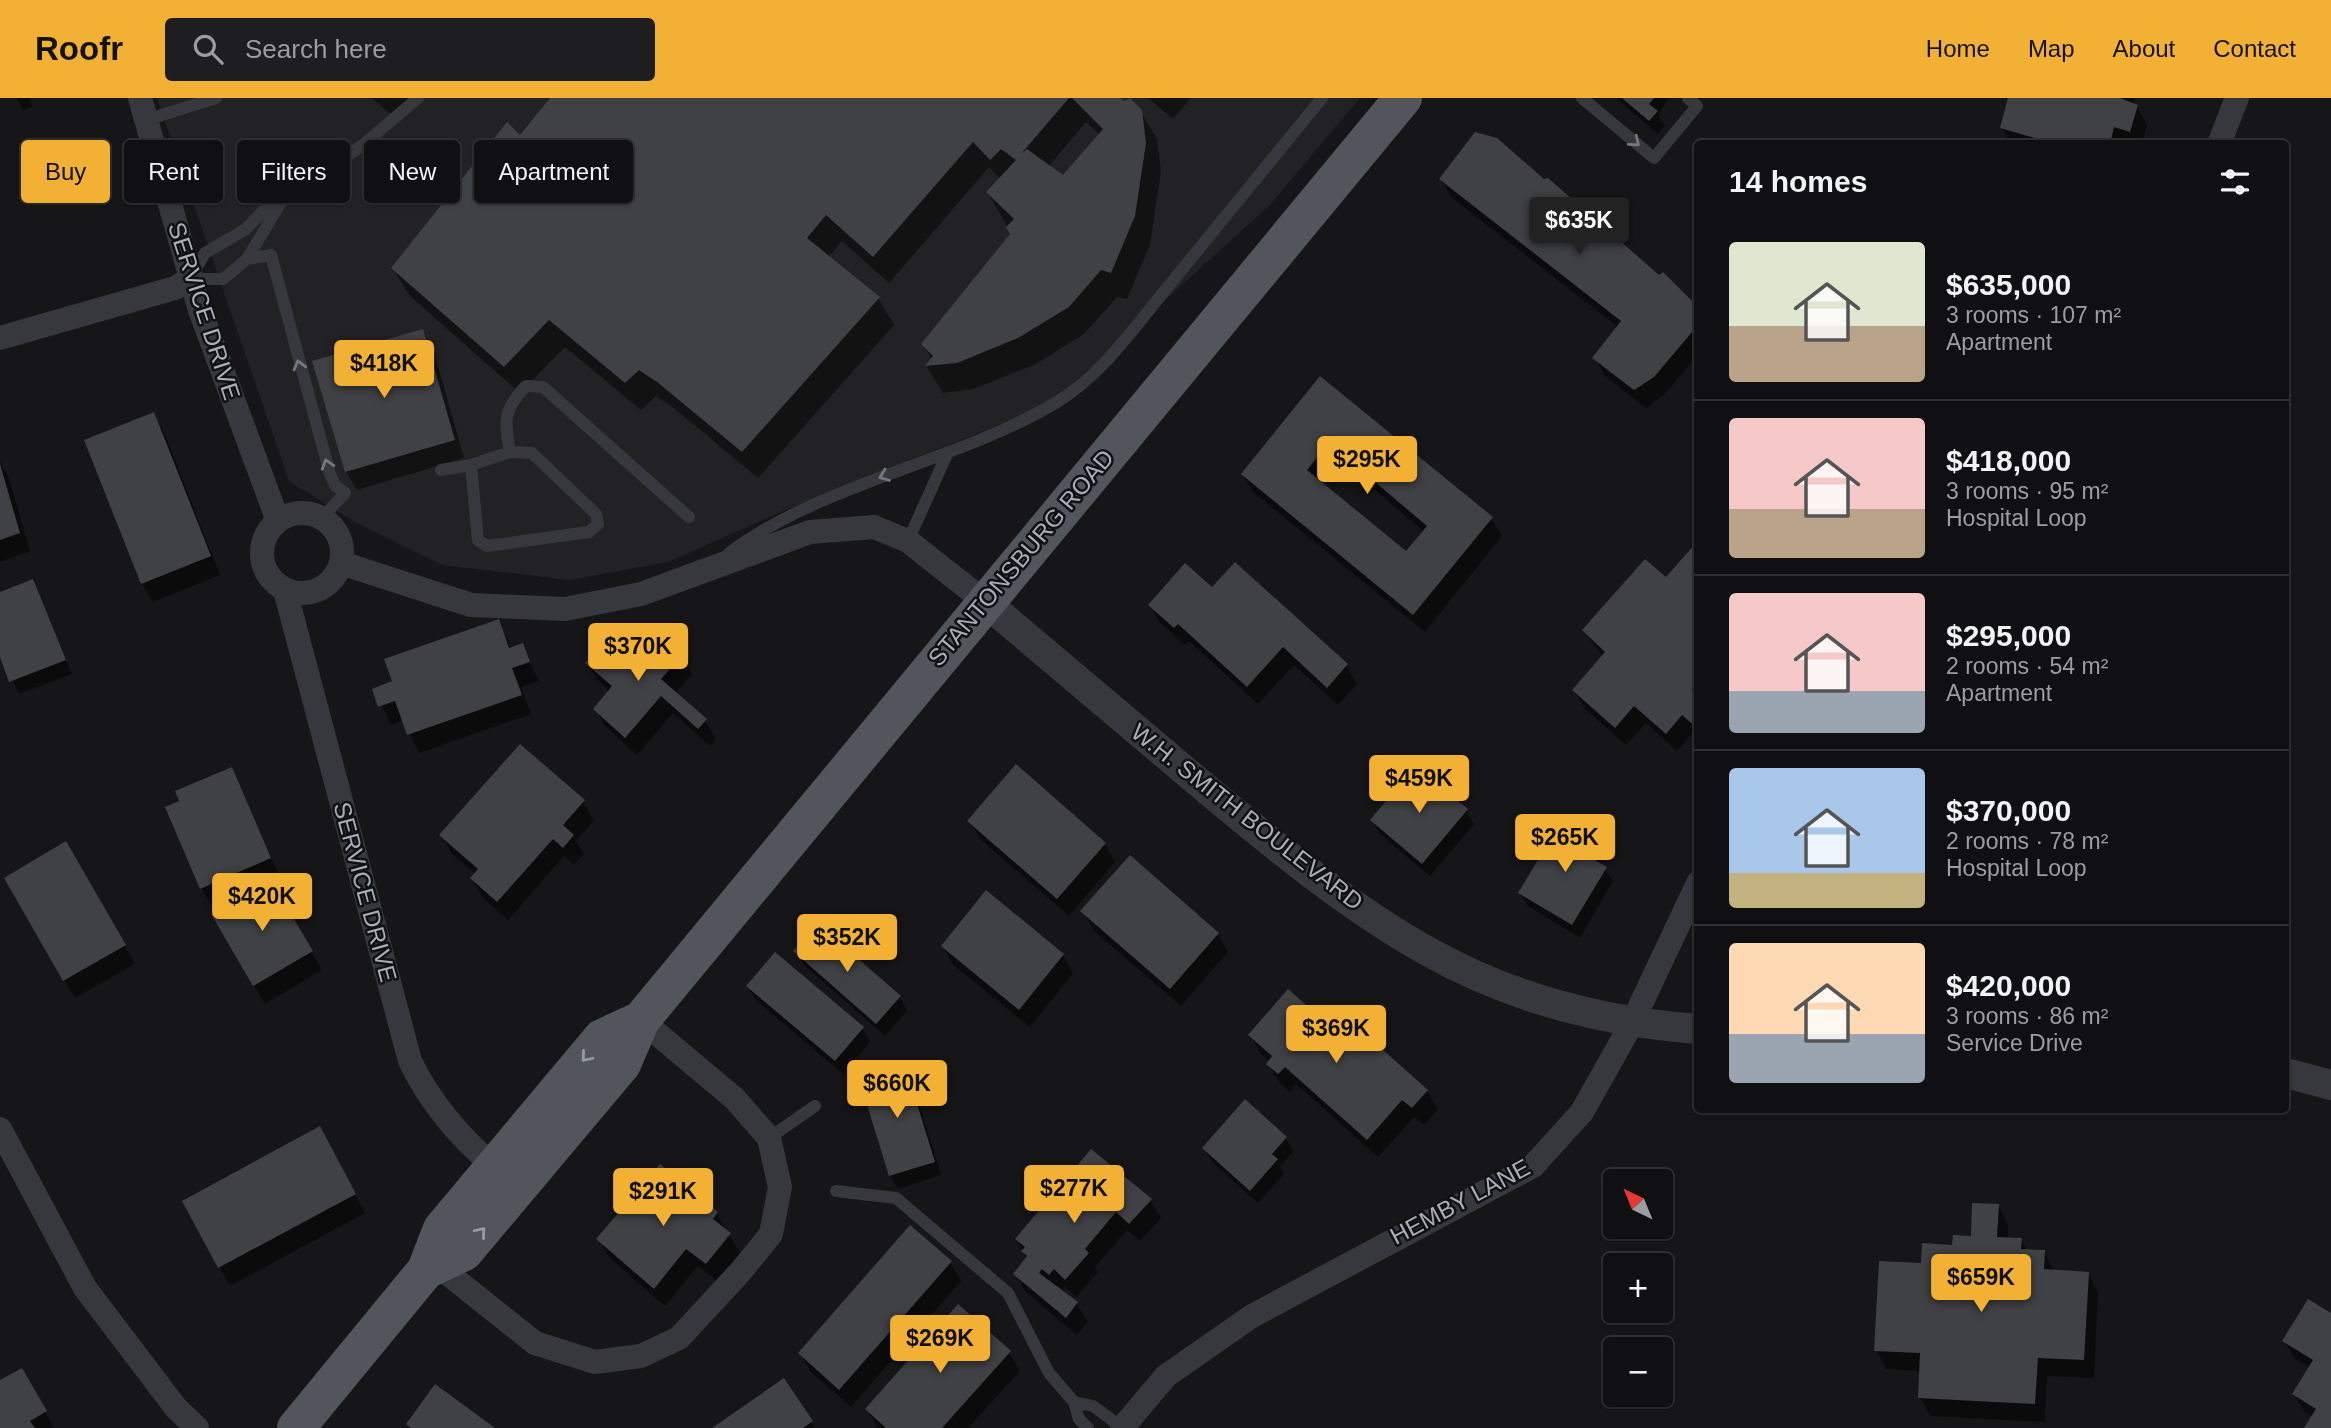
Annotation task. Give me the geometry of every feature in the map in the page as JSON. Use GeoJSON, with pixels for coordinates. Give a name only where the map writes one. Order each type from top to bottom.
{"type":"FeatureCollection","features":[{"type":"Feature","properties":{"kind":"main road","name":"STANTONSBURG ROAD"},"geometry":{"type":"LineString","coordinates":[[296,1428],[432,1268],[464,1252],[622,1064],[642,1020],[984,601],[1403,98]]}},
{"type":"Feature","properties":{"kind":"main road","name":"STANTONSBURG ROAD"},"geometry":{"type":"LineString","coordinates":[[432,1268],[442,1229],[602,1038],[642,1020]]}},
{"type":"Feature","properties":{"kind":"street"},"geometry":{"type":"LineString","coordinates":[[2221,140],[2238,98]]}},
{"type":"Feature","properties":{"kind":"street","name":"SERVICE DRIVE"},"geometry":{"type":"LineString","coordinates":[[143,109],[190,279],[278,521]]}},
{"type":"Feature","properties":{"kind":"street"},"geometry":{"type":"LineString","coordinates":[[0,338],[175,288],[190,279]]}},
{"type":"Feature","properties":{"kind":"street"},"geometry":{"type":"LineString","coordinates":[[298,513],[322,518],[339,538],[341,563],[337,574],[319,590],[296,594],[285,590],[269,578],[261,559],[263,540],[278,521],[298,513]]}},
{"type":"Feature","properties":{"kind":"street"},"geometry":{"type":"LineString","coordinates":[[341,563],[471,605],[565,609],[641,594],[810,532],[874,527],[908,541],[984,601]]}},
{"type":"Feature","properties":{"kind":"street","name":"SERVICE DRIVE"},"geometry":{"type":"LineString","coordinates":[[285,590],[410,1060],[426,1092],[469,1145],[495,1167]]}},
{"type":"Feature","properties":{"kind":"street","name":"W.H. SMITH BOULEVARD"},"geometry":{"type":"LineString","coordinates":[[984,601],[1269,840],[1329,886],[1429,952],[1494,982],[1555,1003],[1632,1023],[1694,1029]]}},
{"type":"Feature","properties":{"kind":"street","name":"HEMBY LANE"},"geometry":{"type":"LineString","coordinates":[[1123,1428],[1166,1376],[1252,1316],[1533,1167],[1581,1112],[1632,1023],[1694,891]]}},
{"type":"Feature","properties":{"kind":"street"},"geometry":{"type":"LineString","coordinates":[[432,1268],[535,1343],[595,1362],[641,1356],[679,1338],[771,1234],[780,1187],[769,1138],[735,1099],[642,1020]]}},
{"type":"Feature","properties":{"kind":"street"},"geometry":{"type":"LineString","coordinates":[[2289,1074],[2331,1085]]}},
{"type":"Feature","properties":{"kind":"street"},"geometry":{"type":"LineString","coordinates":[[0,1129],[85,1289],[176,1408],[197,1428]]}},
{"type":"Feature","properties":{"kind":"lane"},"geometry":{"type":"LineString","coordinates":[[143,109],[216,98]]}},
{"type":"Feature","properties":{"kind":"lane"},"geometry":{"type":"LineString","coordinates":[[350,154],[418,98]]}},
{"type":"Feature","properties":{"kind":"lane"},"geometry":{"type":"LineString","coordinates":[[700,574],[753,535],[865,484],[1031,416],[1060,400],[1092,373],[1322,98]]}},
{"type":"Feature","properties":{"kind":"lane"},"geometry":{"type":"LineString","coordinates":[[1583,98],[1654,158],[1696,106],[1688,98]]}},
{"type":"Feature","properties":{"kind":"lane"},"geometry":{"type":"LineString","coordinates":[[275,203],[266,208],[246,229],[205,253],[190,279],[223,279],[247,259],[281,203]]}},
{"type":"Feature","properties":{"kind":"lane"},"geometry":{"type":"LineString","coordinates":[[247,259],[271,255],[330,474],[345,493],[322,518]]}},
{"type":"Feature","properties":{"kind":"lane"},"geometry":{"type":"LineString","coordinates":[[510,452],[504,421],[513,400],[526,386],[543,387],[690,517]]}},
{"type":"Feature","properties":{"kind":"lane"},"geometry":{"type":"LineString","coordinates":[[441,470],[471,465],[510,452],[532,453],[596,514],[597,524],[589,532],[487,546],[478,540],[471,465]]}},
{"type":"Feature","properties":{"kind":"lane"},"geometry":{"type":"LineString","coordinates":[[908,541],[948,452]]}},
{"type":"Feature","properties":{"kind":"lane"},"geometry":{"type":"LineString","coordinates":[[769,1138],[815,1106]]}},
{"type":"Feature","properties":{"kind":"lane"},"geometry":{"type":"LineString","coordinates":[[836,1191],[896,1198],[1008,1293],[1049,1373],[1074,1402],[1079,1419],[1088,1428]]}},
{"type":"Feature","properties":{"kind":"lane"},"geometry":{"type":"LineString","coordinates":[[1074,1402],[1093,1406],[1123,1428]]}},
{"type":"Feature","properties":{"kind":"shaded area"},"geometry":{"type":"Polygon","coordinates":[[[157,98],[1360,98],[1269,206],[1049,405],[792,507],[668,562],[570,580],[442,565],[353,521],[289,481],[193,203],[223,203],[223,140],[171,140],[157,98]]]}},
{"type":"Feature","properties":{"kind":"building"},"geometry":{"type":"Polygon","coordinates":[[[550,98],[1069,98],[1021,154],[1027,149],[1063,175],[1103,129],[1072,98],[1121,98],[1124,101],[1130,98],[1142,110],[1146,143],[1135,216],[1111,273],[1101,270],[1069,307],[1018,338],[957,363],[925,366],[933,356],[921,344],[1010,234],[1006,227],[1014,219],[986,192],[1016,160],[1001,149],[990,160],[973,142],[873,257],[826,215],[807,238],[880,297],[742,452],[657,382],[639,370],[625,383],[549,320],[504,367],[391,268],[443,203],[460,203],[460,181],[474,164],[474,203],[633,203],[633,140],[493,140],[507,122],[520,135],[550,98]]]}},
{"type":"Feature","properties":{"kind":"building"},"geometry":{"type":"Polygon","coordinates":[[[1622,98],[1654,98],[1649,104],[1658,111],[1649,121],[1622,98]]]}},
{"type":"Feature","properties":{"kind":"building"},"geometry":{"type":"Polygon","coordinates":[[[2008,98],[2120,98],[2138,105],[2130,132],[2114,127],[2111,140],[2042,140],[2000,128],[2008,98]]]}},
{"type":"Feature","properties":{"kind":"building"},"geometry":{"type":"Polygon","coordinates":[[[1475,132],[1497,138],[1544,179],[1548,178],[1659,275],[1663,272],[1694,303],[1694,330],[1654,377],[1634,390],[1592,358],[1621,321],[1439,179],[1475,132]]]}},
{"type":"Feature","properties":{"kind":"building"},"geometry":{"type":"Polygon","coordinates":[[[423,329],[455,440],[345,472],[312,361],[423,329]]]}},
{"type":"Feature","properties":{"kind":"building"},"geometry":{"type":"Polygon","coordinates":[[[1320,376],[1493,517],[1413,615],[1241,474],[1320,376]],[[1329,443],[1307,470],[1406,551],[1427,526],[1329,443]]]}},
{"type":"Feature","properties":{"kind":"building"},"geometry":{"type":"Polygon","coordinates":[[[154,412],[211,556],[141,584],[84,440],[154,412]]]}},
{"type":"Feature","properties":{"kind":"building"},"geometry":{"type":"Polygon","coordinates":[[[0,464],[20,533],[0,540],[0,464]]]}},
{"type":"Feature","properties":{"kind":"building"},"geometry":{"type":"Polygon","coordinates":[[[1694,545],[1694,688],[1691,691],[1694,694],[1694,726],[1682,715],[1666,734],[1634,706],[1615,728],[1572,690],[1605,652],[1582,630],[1645,559],[1666,577],[1694,545]]]}},
{"type":"Feature","properties":{"kind":"building"},"geometry":{"type":"Polygon","coordinates":[[[1235,562],[1348,664],[1327,688],[1283,647],[1247,687],[1178,624],[1174,628],[1148,605],[1185,563],[1212,587],[1235,562]]]}},
{"type":"Feature","properties":{"kind":"building"},"geometry":{"type":"Polygon","coordinates":[[[33,579],[66,660],[9,682],[0,657],[0,592],[33,579]]]}},
{"type":"Feature","properties":{"kind":"building"},"geometry":{"type":"Polygon","coordinates":[[[499,619],[509,648],[523,643],[530,662],[512,668],[522,695],[407,735],[395,701],[378,707],[372,689],[392,681],[384,659],[499,619]]]}},
{"type":"Feature","properties":{"kind":"building"},"geometry":{"type":"Polygon","coordinates":[[[656,631],[683,654],[661,679],[707,719],[698,729],[661,696],[625,738],[593,709],[612,686],[585,663],[609,636],[633,658],[656,631]]]}},
{"type":"Feature","properties":{"kind":"building"},"geometry":{"type":"Polygon","coordinates":[[[520,744],[585,800],[563,825],[574,835],[563,848],[553,839],[497,902],[470,878],[478,869],[439,835],[520,744]]]}},
{"type":"Feature","properties":{"kind":"building"},"geometry":{"type":"Polygon","coordinates":[[[1016,764],[1106,843],[1057,899],[967,821],[1016,764]]]}},
{"type":"Feature","properties":{"kind":"building"},"geometry":{"type":"Polygon","coordinates":[[[1415,766],[1468,809],[1422,864],[1370,820],[1415,766]]]}},
{"type":"Feature","properties":{"kind":"building"},"geometry":{"type":"Polygon","coordinates":[[[232,767],[271,858],[200,889],[165,807],[179,801],[175,791],[232,767]]]}},
{"type":"Feature","properties":{"kind":"building"},"geometry":{"type":"Polygon","coordinates":[[[1562,820],[1599,842],[1590,857],[1607,867],[1572,925],[1518,893],[1562,820]]]}},
{"type":"Feature","properties":{"kind":"building"},"geometry":{"type":"Polygon","coordinates":[[[66,841],[126,945],[63,981],[4,878],[66,841]]]}},
{"type":"Feature","properties":{"kind":"building"},"geometry":{"type":"Polygon","coordinates":[[[1130,855],[1219,933],[1170,989],[1080,911],[1130,855]]]}},
{"type":"Feature","properties":{"kind":"building"},"geometry":{"type":"Polygon","coordinates":[[[270,879],[313,951],[253,986],[211,914],[270,879]]]}},
{"type":"Feature","properties":{"kind":"building"},"geometry":{"type":"Polygon","coordinates":[[[986,890],[1064,954],[1019,1010],[941,946],[986,890]]]}},
{"type":"Feature","properties":{"kind":"building"},"geometry":{"type":"Polygon","coordinates":[[[817,923],[901,996],[876,1024],[793,951],[817,923]]]}},
{"type":"Feature","properties":{"kind":"building"},"geometry":{"type":"Polygon","coordinates":[[[775,952],[864,1027],[835,1061],[746,986],[775,952]]]}},
{"type":"Feature","properties":{"kind":"building"},"geometry":{"type":"Polygon","coordinates":[[[1288,989],[1345,1039],[1356,1026],[1428,1090],[1412,1108],[1402,1100],[1367,1140],[1285,1067],[1278,1074],[1266,1064],[1272,1056],[1248,1035],[1288,989]]]}},
{"type":"Feature","properties":{"kind":"building"},"geometry":{"type":"Polygon","coordinates":[[[905,1065],[935,1162],[889,1176],[859,1079],[905,1065]]]}},
{"type":"Feature","properties":{"kind":"building"},"geometry":{"type":"Polygon","coordinates":[[[1245,1099],[1287,1137],[1272,1154],[1278,1159],[1250,1191],[1202,1148],[1245,1099]]]}},
{"type":"Feature","properties":{"kind":"building"},"geometry":{"type":"Polygon","coordinates":[[[320,1126],[356,1194],[218,1268],[182,1201],[320,1126]]]}},
{"type":"Feature","properties":{"kind":"building"},"geometry":{"type":"Polygon","coordinates":[[[1091,1149],[1152,1199],[1129,1224],[1116,1212],[1085,1249],[1089,1253],[1065,1280],[1054,1269],[1049,1275],[1042,1269],[1039,1273],[1078,1302],[1066,1318],[1013,1274],[1027,1256],[1021,1251],[1025,1247],[1015,1239],[1091,1149]]]}},
{"type":"Feature","properties":{"kind":"building"},"geometry":{"type":"Polygon","coordinates":[[[660,1164],[718,1212],[713,1219],[731,1233],[706,1264],[686,1249],[654,1289],[596,1239],[660,1164]]]}},
{"type":"Feature","properties":{"kind":"building"},"geometry":{"type":"Polygon","coordinates":[[[1972,1203],[1999,1204],[1997,1237],[2022,1238],[2021,1249],[2045,1250],[2044,1269],[2089,1272],[2084,1360],[2038,1358],[2035,1404],[1918,1398],[1920,1353],[1874,1351],[1879,1261],[1921,1263],[1922,1243],[1952,1245],[1953,1235],[1971,1236],[1972,1203]]]}},
{"type":"Feature","properties":{"kind":"building"},"geometry":{"type":"Polygon","coordinates":[[[910,1225],[952,1261],[839,1390],[798,1353],[910,1225]]]}},
{"type":"Feature","properties":{"kind":"building"},"geometry":{"type":"Polygon","coordinates":[[[2308,1299],[2331,1313],[2331,1428],[2304,1428],[2316,1409],[2292,1394],[2313,1360],[2282,1341],[2308,1299]]]}},
{"type":"Feature","properties":{"kind":"building"},"geometry":{"type":"Polygon","coordinates":[[[958,1304],[1011,1351],[942,1428],[886,1428],[865,1409],[958,1304]]]}},
{"type":"Feature","properties":{"kind":"building"},"geometry":{"type":"Polygon","coordinates":[[[22,1368],[47,1411],[30,1421],[35,1428],[0,1428],[0,1380],[22,1368]]]}},
{"type":"Feature","properties":{"kind":"building"},"geometry":{"type":"Polygon","coordinates":[[[784,1378],[813,1421],[803,1428],[712,1428],[784,1378]]]}},
{"type":"Feature","properties":{"kind":"building"},"geometry":{"type":"Polygon","coordinates":[[[435,1384],[495,1428],[411,1428],[406,1424],[435,1384]]]}}]}
